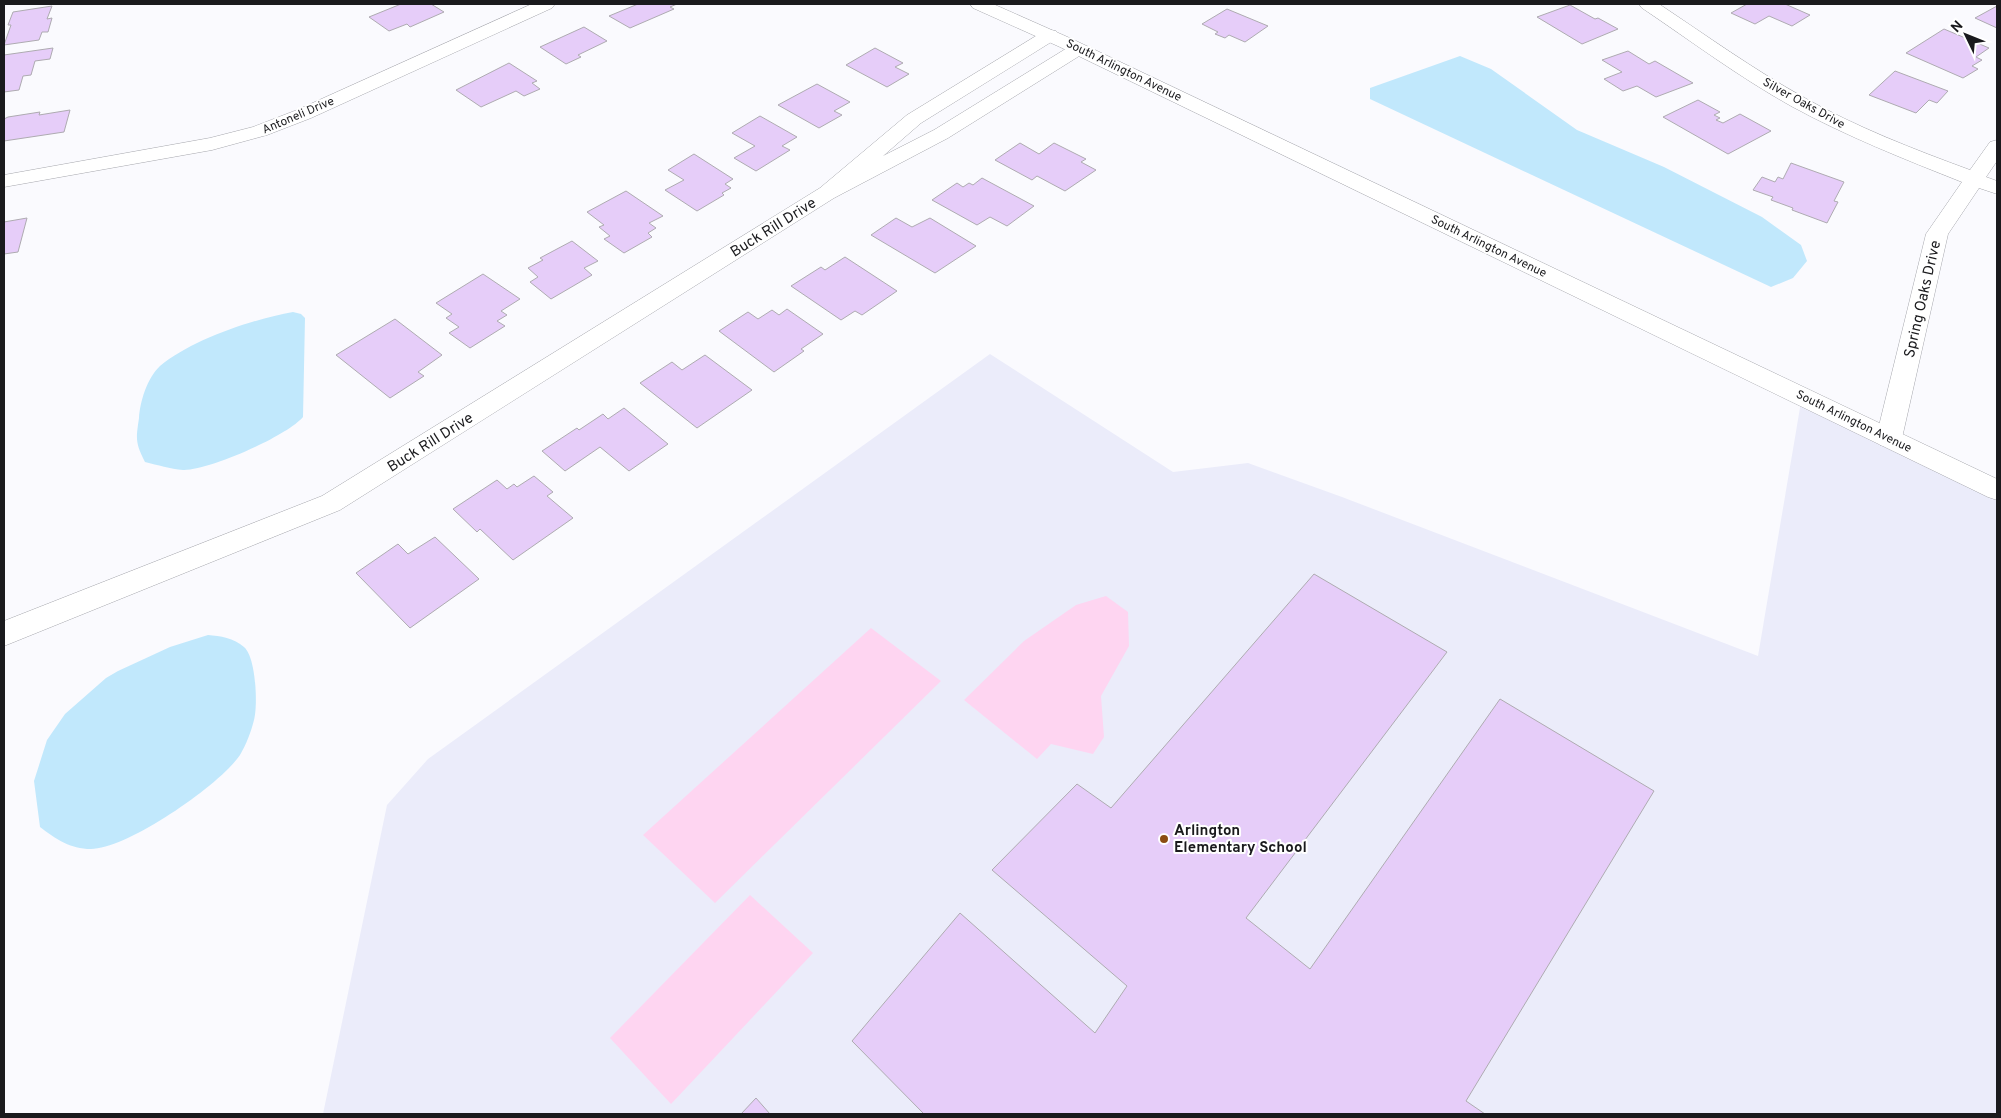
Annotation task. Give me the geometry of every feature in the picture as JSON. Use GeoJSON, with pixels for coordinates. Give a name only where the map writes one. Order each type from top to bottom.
{"type":"FeatureCollection","features":[{"type":"Feature","properties":{"kind":"street","name":"Antoneli Drive"},"geometry":{"type":"LineString","coordinates":[[4,181],[218,142],[260,131],[304,114],[546,4]]}},
{"type":"Feature","properties":{"kind":"street","name":"South Arlington Avenue"},"geometry":{"type":"LineString","coordinates":[[979,4],[1078,48],[1997,490]]}},
{"type":"Feature","properties":{"kind":"street","name":"Silver Oaks Drive"},"geometry":{"type":"LineString","coordinates":[[1648,4],[1761,80],[1809,108],[1882,143],[1997,188]]}},
{"type":"Feature","properties":{"kind":"street","name":"Buck Rill Drive"},"geometry":{"type":"LineString","coordinates":[[827,193],[914,119],[1050,36]]}},
{"type":"Feature","properties":{"kind":"street","name":"Buck Rill Drive"},"geometry":{"type":"LineString","coordinates":[[4,634],[331,503],[827,193],[941,134],[1078,48]]}},
{"type":"Feature","properties":{"kind":"street","name":"Spring Oaks Drive"},"geometry":{"type":"LineString","coordinates":[[1889,438],[1937,234],[1997,146]]}},
{"type":"Feature","properties":{"kind":"shaded area"},"geometry":{"type":"Polygon","coordinates":[[[990,354],[1173,472],[1248,463],[1758,656],[1802,396],[1997,490],[1997,1114],[323,1114],[387,805],[428,759],[990,354]]]}},
{"type":"Feature","properties":{"kind":"shaded area"},"geometry":{"type":"Polygon","coordinates":[[[1106,596],[1128,612],[1129,646],[1101,696],[1104,737],[1093,754],[1051,744],[1037,759],[964,700],[1024,641],[1076,605],[1106,596]]]}},
{"type":"Feature","properties":{"kind":"shaded area"},"geometry":{"type":"Polygon","coordinates":[[[871,628],[941,681],[715,903],[643,835],[871,628]]]}},
{"type":"Feature","properties":{"kind":"shaded area"},"geometry":{"type":"Polygon","coordinates":[[[750,895],[813,953],[671,1104],[610,1038],[750,895]]]}},
{"type":"Feature","properties":{"kind":"water"},"geometry":{"type":"Polygon","coordinates":[[[1460,56],[1491,69],[1577,130],[1664,167],[1762,217],[1801,245],[1807,261],[1793,278],[1771,287],[1370,99],[1370,88],[1460,56]]]}},
{"type":"Feature","properties":{"kind":"water"},"geometry":{"type":"Polygon","coordinates":[[[293,312],[301,314],[305,318],[303,417],[294,425],[265,442],[210,465],[183,470],[145,462],[139,450],[137,431],[143,398],[155,371],[173,357],[205,339],[242,325],[293,312]]]}},
{"type":"Feature","properties":{"kind":"water"},"geometry":{"type":"Polygon","coordinates":[[[208,635],[231,640],[244,647],[251,661],[255,682],[254,720],[240,755],[229,768],[194,798],[172,813],[127,839],[107,846],[83,849],[58,839],[40,827],[34,781],[47,740],[65,714],[106,678],[118,671],[170,647],[208,635]]]}},
{"type":"Feature","properties":{"kind":"building"},"geometry":{"type":"Polygon","coordinates":[[[401,4],[431,4],[444,12],[410,27],[407,24],[389,31],[369,17],[401,4]]]}},
{"type":"Feature","properties":{"kind":"building"},"geometry":{"type":"Polygon","coordinates":[[[638,4],[677,4],[670,7],[674,9],[630,28],[609,16],[638,4]]]}},
{"type":"Feature","properties":{"kind":"building"},"geometry":{"type":"Polygon","coordinates":[[[1747,4],[1785,4],[1810,15],[1792,26],[1769,16],[1755,24],[1731,13],[1747,4]]]}},
{"type":"Feature","properties":{"kind":"building"},"geometry":{"type":"Polygon","coordinates":[[[1570,5],[1618,29],[1582,44],[1537,17],[1570,5]]]}},
{"type":"Feature","properties":{"kind":"building"},"geometry":{"type":"Polygon","coordinates":[[[52,6],[47,19],[52,18],[48,32],[42,32],[39,40],[4,45],[13,12],[52,6]]]}},
{"type":"Feature","properties":{"kind":"building"},"geometry":{"type":"Polygon","coordinates":[[[1997,6],[1997,28],[1975,18],[1997,6]]]}},
{"type":"Feature","properties":{"kind":"building"},"geometry":{"type":"Polygon","coordinates":[[[1227,9],[1268,26],[1245,42],[1229,35],[1225,38],[1215,34],[1218,32],[1202,24],[1227,9]]]}},
{"type":"Feature","properties":{"kind":"building"},"geometry":{"type":"Polygon","coordinates":[[[584,27],[607,41],[578,55],[581,57],[566,64],[540,47],[584,27]]]}},
{"type":"Feature","properties":{"kind":"building"},"geometry":{"type":"Polygon","coordinates":[[[1944,29],[1989,48],[1976,57],[1982,60],[1972,66],[1978,69],[1963,78],[1906,53],[1944,29]]]}},
{"type":"Feature","properties":{"kind":"building"},"geometry":{"type":"Polygon","coordinates":[[[53,48],[50,59],[35,61],[31,75],[23,76],[19,90],[4,92],[4,55],[53,48]]]}},
{"type":"Feature","properties":{"kind":"building"},"geometry":{"type":"Polygon","coordinates":[[[875,48],[903,63],[895,67],[909,74],[887,87],[846,65],[875,48]]]}},
{"type":"Feature","properties":{"kind":"building"},"geometry":{"type":"Polygon","coordinates":[[[1628,51],[1649,64],[1655,61],[1693,83],[1656,97],[1637,86],[1623,91],[1604,79],[1622,72],[1602,60],[1628,51]]]}},
{"type":"Feature","properties":{"kind":"building"},"geometry":{"type":"Polygon","coordinates":[[[509,63],[537,81],[532,83],[540,89],[524,96],[516,91],[481,107],[456,90],[509,63]]]}},
{"type":"Feature","properties":{"kind":"building"},"geometry":{"type":"Polygon","coordinates":[[[1895,71],[1948,91],[1937,103],[1929,100],[1916,113],[1869,95],[1895,71]]]}},
{"type":"Feature","properties":{"kind":"building"},"geometry":{"type":"Polygon","coordinates":[[[817,84],[850,102],[834,111],[842,115],[819,128],[778,105],[817,84]]]}},
{"type":"Feature","properties":{"kind":"building"},"geometry":{"type":"Polygon","coordinates":[[[1698,100],[1720,112],[1714,115],[1720,118],[1716,120],[1723,123],[1740,114],[1771,131],[1728,154],[1663,117],[1698,100]]]}},
{"type":"Feature","properties":{"kind":"building"},"geometry":{"type":"Polygon","coordinates":[[[70,110],[64,132],[4,141],[4,119],[8,117],[70,110]]]}},
{"type":"Feature","properties":{"kind":"building"},"geometry":{"type":"Polygon","coordinates":[[[760,116],[797,137],[782,146],[790,150],[756,171],[734,158],[755,146],[732,133],[760,116]]]}},
{"type":"Feature","properties":{"kind":"building"},"geometry":{"type":"Polygon","coordinates":[[[1020,143],[1039,154],[1054,143],[1086,159],[1081,162],[1096,170],[1065,191],[1037,176],[1032,180],[995,160],[1020,143]]]}},
{"type":"Feature","properties":{"kind":"building"},"geometry":{"type":"Polygon","coordinates":[[[694,154],[733,179],[725,184],[731,188],[722,193],[724,195],[697,211],[665,190],[684,180],[668,170],[694,154]]]}},
{"type":"Feature","properties":{"kind":"building"},"geometry":{"type":"Polygon","coordinates":[[[1791,163],[1844,182],[1834,201],[1838,202],[1827,223],[1792,210],[1793,208],[1771,200],[1773,197],[1753,190],[1762,177],[1775,182],[1778,177],[1783,179],[1791,163]]]}},
{"type":"Feature","properties":{"kind":"building"},"geometry":{"type":"Polygon","coordinates":[[[982,178],[1034,206],[1007,226],[990,217],[977,225],[932,200],[957,183],[963,187],[969,183],[973,185],[982,178]]]}},
{"type":"Feature","properties":{"kind":"building"},"geometry":{"type":"Polygon","coordinates":[[[626,191],[663,216],[649,223],[656,228],[648,233],[652,237],[624,253],[604,239],[610,236],[599,227],[604,225],[587,212],[626,191]]]}},
{"type":"Feature","properties":{"kind":"building"},"geometry":{"type":"Polygon","coordinates":[[[27,218],[18,252],[4,254],[4,222],[27,218]]]}},
{"type":"Feature","properties":{"kind":"building"},"geometry":{"type":"Polygon","coordinates":[[[896,218],[912,227],[930,218],[976,246],[935,273],[871,235],[896,218]]]}},
{"type":"Feature","properties":{"kind":"building"},"geometry":{"type":"Polygon","coordinates":[[[572,241],[598,261],[584,268],[592,275],[551,299],[530,282],[538,277],[528,268],[543,260],[540,258],[572,241]]]}},
{"type":"Feature","properties":{"kind":"building"},"geometry":{"type":"Polygon","coordinates":[[[845,257],[897,291],[862,315],[855,311],[841,320],[791,286],[821,267],[825,270],[845,257]]]}},
{"type":"Feature","properties":{"kind":"building"},"geometry":{"type":"Polygon","coordinates":[[[483,274],[520,299],[501,311],[507,315],[497,321],[505,326],[470,348],[449,333],[459,327],[446,318],[452,314],[436,303],[483,274]]]}},
{"type":"Feature","properties":{"kind":"building"},"geometry":{"type":"Polygon","coordinates":[[[787,309],[823,334],[801,349],[804,351],[774,372],[719,331],[748,312],[758,319],[772,310],[779,315],[787,309]]]}},
{"type":"Feature","properties":{"kind":"building"},"geometry":{"type":"Polygon","coordinates":[[[395,319],[442,355],[418,372],[424,376],[390,398],[336,355],[395,319]]]}},
{"type":"Feature","properties":{"kind":"building"},"geometry":{"type":"Polygon","coordinates":[[[705,355],[752,390],[697,428],[640,383],[672,362],[682,370],[705,355]]]}},
{"type":"Feature","properties":{"kind":"building"},"geometry":{"type":"Polygon","coordinates":[[[624,408],[668,444],[629,471],[600,447],[565,471],[542,451],[577,428],[579,430],[603,414],[608,419],[624,408]]]}},
{"type":"Feature","properties":{"kind":"building"},"geometry":{"type":"Polygon","coordinates":[[[534,476],[553,492],[547,496],[573,518],[513,560],[480,529],[477,532],[453,509],[497,480],[507,489],[514,484],[517,487],[534,476]]]}},
{"type":"Feature","properties":{"kind":"building"},"geometry":{"type":"Polygon","coordinates":[[[435,537],[479,579],[410,628],[356,573],[398,544],[408,554],[435,537]]]}},
{"type":"Feature","properties":{"kind":"building","name":"Arlington Elementary School"},"geometry":{"type":"Polygon","coordinates":[[[1314,574],[1447,652],[1246,918],[1310,969],[1500,699],[1654,791],[1466,1101],[1485,1114],[924,1114],[852,1041],[960,913],[1095,1033],[1127,986],[992,870],[1077,784],[1111,808],[1314,574]]]}},
{"type":"Feature","properties":{"kind":"building"},"geometry":{"type":"Polygon","coordinates":[[[756,1098],[770,1114],[741,1114],[756,1098]]]}},
{"type":"Feature","properties":{"kind":"place","name":"Arlington Elementary School"},"geometry":{"type":"Point","coordinates":[1164,839]}}]}
